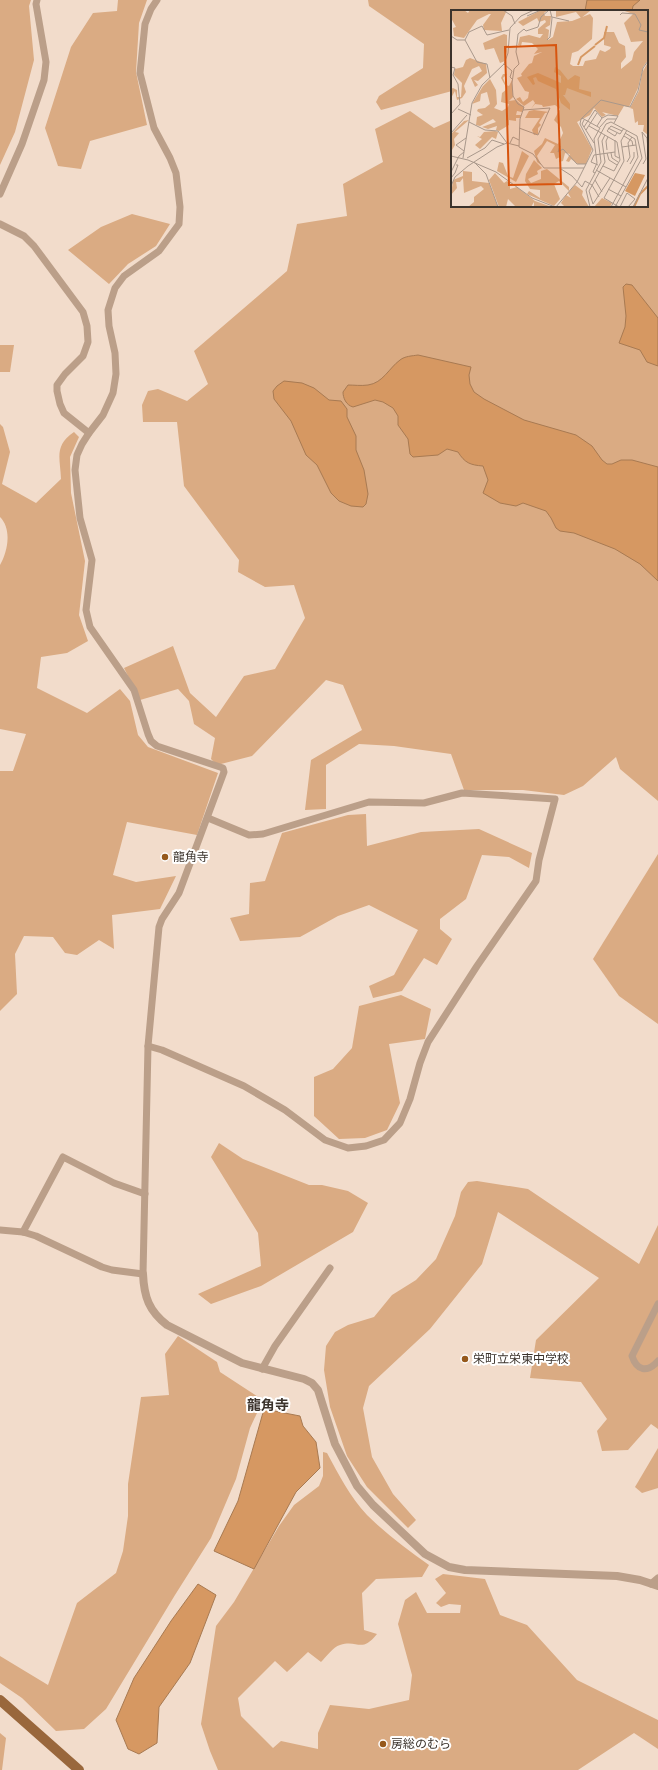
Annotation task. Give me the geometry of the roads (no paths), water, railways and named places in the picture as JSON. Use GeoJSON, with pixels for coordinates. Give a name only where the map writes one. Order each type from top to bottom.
{"type":"FeatureCollection","features":[{"type":"Feature","properties":{"kind":"main road"},"geometry":{"type":"LineString","coordinates":[[0,1700],[79,1770]]}},
{"type":"Feature","properties":{"kind":"street"},"geometry":{"type":"LineString","coordinates":[[0,194],[22,144],[44,80],[46,62],[36,4],[37,0]]}},
{"type":"Feature","properties":{"kind":"street"},"geometry":{"type":"LineString","coordinates":[[157,0],[151,8],[145,24],[140,73],[154,128],[176,173],[180,207],[179,224],[159,251],[124,276],[115,288],[108,310],[109,326],[115,352],[116,374],[113,393],[103,415],[89,433],[77,455],[75,470],[80,518],[92,560],[86,610],[90,627],[134,690],[140,713],[151,741],[157,746],[223,768],[224,772],[179,893],[162,919],[159,927],[148,1046],[143,1274],[144,1288],[149,1306],[157,1317],[167,1325],[214,1350],[242,1363],[304,1379],[312,1383],[318,1390],[335,1444],[357,1486],[373,1505],[425,1554],[449,1567],[465,1570],[617,1576],[640,1580],[655,1585],[658,1578]]}},
{"type":"Feature","properties":{"kind":"street"},"geometry":{"type":"LineString","coordinates":[[0,224],[24,236],[34,246],[83,312],[87,326],[88,342],[83,356],[65,374],[57,385],[57,391],[64,413],[89,433]]}},
{"type":"Feature","properties":{"kind":"street"},"geometry":{"type":"LineString","coordinates":[[148,1046],[162,1050],[244,1086],[285,1110],[325,1140],[348,1148],[366,1146],[384,1140],[400,1123],[410,1099],[420,1063],[428,1042],[477,966],[536,881],[539,860],[555,799],[462,793],[424,803],[369,802],[264,834],[250,835],[208,818]]}},
{"type":"Feature","properties":{"kind":"street"},"geometry":{"type":"LineString","coordinates":[[23,1232],[63,1157],[114,1183],[145,1194]]}},
{"type":"Feature","properties":{"kind":"street"},"geometry":{"type":"LineString","coordinates":[[0,1230],[23,1232],[51,1242],[102,1267],[112,1270],[143,1274]]}},
{"type":"Feature","properties":{"kind":"street"},"geometry":{"type":"LineString","coordinates":[[262,1369],[275,1346],[330,1268]]}},
{"type":"Feature","properties":{"kind":"street"},"geometry":{"type":"LineString","coordinates":[[658,1304],[632,1356],[634,1362],[640,1368],[646,1370],[653,1367],[658,1361]]}},
{"type":"Feature","properties":{"kind":"place","name":"龍角寺"},"geometry":{"type":"Point","coordinates":[165,857]}},
{"type":"Feature","properties":{"kind":"place","name":"栄町立栄東中学校"},"geometry":{"type":"Point","coordinates":[465,1359]}},
{"type":"Feature","properties":{"kind":"place","name":"房総のむら"},"geometry":{"type":"Point","coordinates":[383,1744]}},
{"type":"Feature","properties":{"kind":"district","name":"龍角寺"},"geometry":{"type":"Point","coordinates":[268,1405]}}]}
